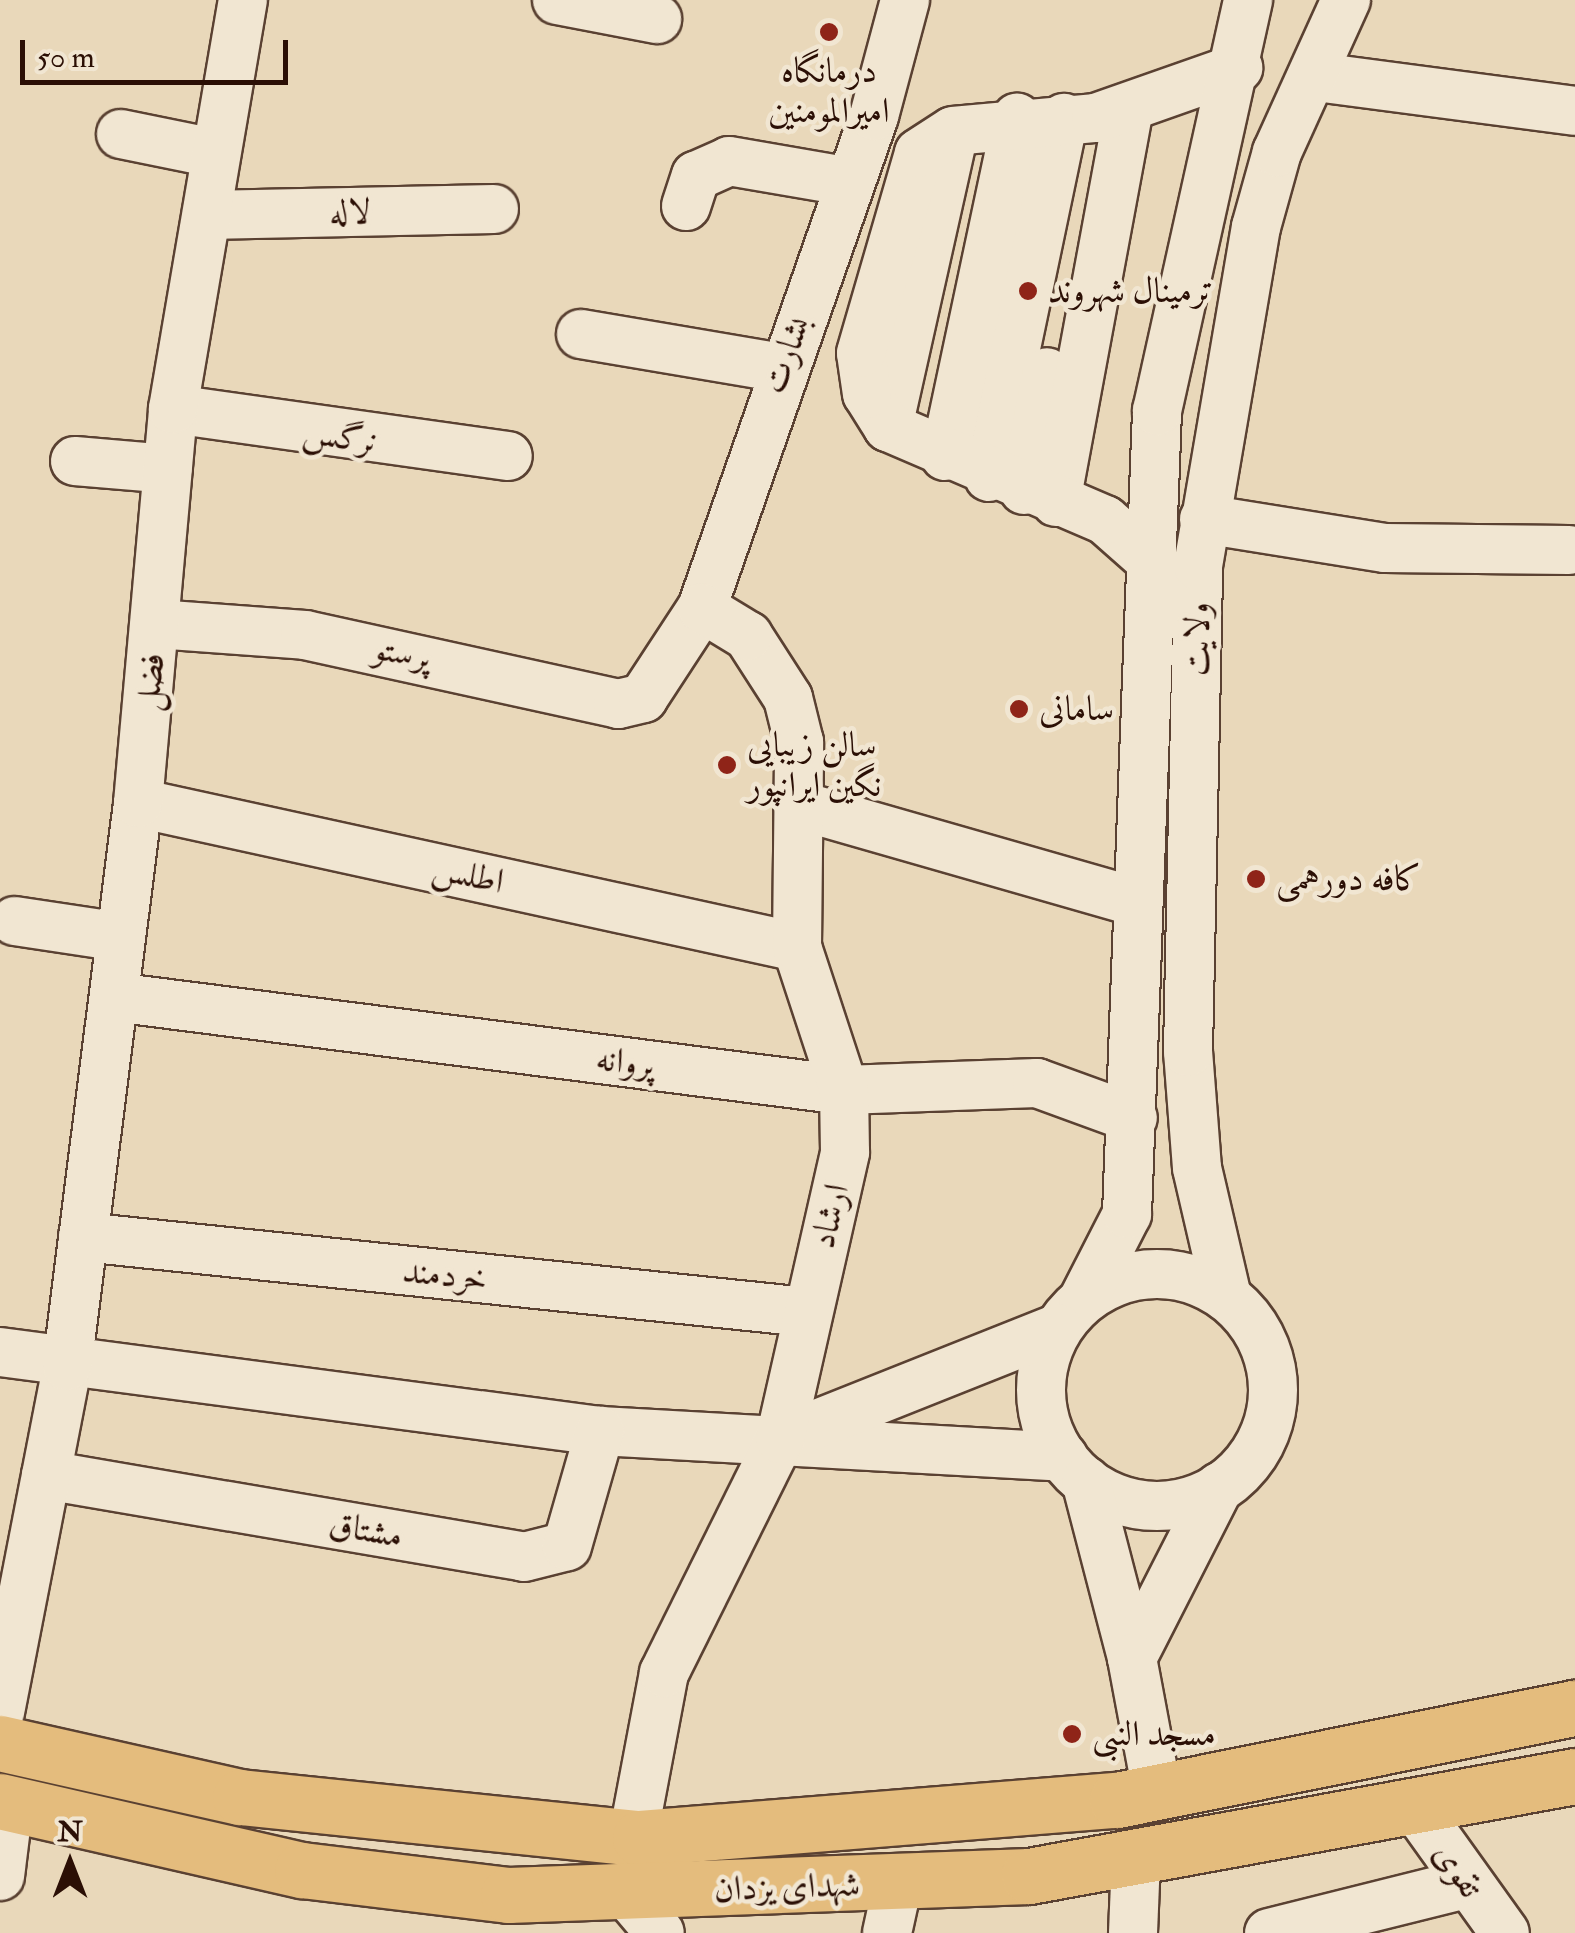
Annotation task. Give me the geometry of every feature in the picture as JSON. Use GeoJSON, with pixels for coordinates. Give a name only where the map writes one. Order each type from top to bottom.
{"type":"FeatureCollection","features":[{"type":"Feature","properties":{"kind":"main road","name":"شهدای یزدان"},"geometry":{"type":"LineString","coordinates":[[0,1743],[198,1789],[310,1806],[633,1837],[952,1818],[1157,1791],[1575,1708]]}},
{"type":"Feature","properties":{"kind":"main road","name":"شهدای یزدان"},"geometry":{"type":"LineString","coordinates":[[4,1802],[302,1870],[643,1913],[893,1908],[1029,1876],[1575,1776]]}},
{"type":"Feature","properties":{"kind":"main road"},"geometry":{"type":"LineString","coordinates":[[176,1842],[200,1830],[207,1811],[198,1789]]}},
{"type":"Feature","properties":{"kind":"main road"},"geometry":{"type":"LineString","coordinates":[[302,1870],[288,1834],[310,1806]]}},
{"type":"Feature","properties":{"kind":"street","name":"فضل"},"geometry":{"type":"LineString","coordinates":[[0,1712],[67,1366],[138,802],[173,409],[243,0]]}},
{"type":"Feature","properties":{"kind":"street"},"geometry":{"type":"LineString","coordinates":[[556,0],[658,20]]}},
{"type":"Feature","properties":{"kind":"street","name":"بشارت"},"geometry":{"type":"LineString","coordinates":[[644,698],[702,608],[781,368],[850,182],[904,0]]}},
{"type":"Feature","properties":{"kind":"street","name":"ولایت"},"geometry":{"type":"LineString","coordinates":[[1071,1314],[1127,1214],[1148,558],[1157,411],[1238,68],[1248,0]]}},
{"type":"Feature","properties":{"kind":"street","name":"ولایت"},"geometry":{"type":"LineString","coordinates":[[1227,1296],[1197,1168],[1188,1052],[1204,520],[1256,227],[1277,152],[1317,77],[1346,0]]}},
{"type":"Feature","properties":{"kind":"street"},"geometry":{"type":"LineString","coordinates":[[1148,558],[1106,520],[1023,490],[917,441],[867,394],[861,353],[919,153],[984,124],[1096,115],[1238,68]]}},
{"type":"Feature","properties":{"kind":"street"},"geometry":{"type":"LineString","coordinates":[[1317,77],[1575,111]]}},
{"type":"Feature","properties":{"kind":"street"},"geometry":{"type":"LineString","coordinates":[[1023,490],[1096,115]]}},
{"type":"Feature","properties":{"kind":"street"},"geometry":{"type":"LineString","coordinates":[[1023,490],[1096,115]]}},
{"type":"Feature","properties":{"kind":"street"},"geometry":{"type":"LineString","coordinates":[[917,441],[984,124]]}},
{"type":"Feature","properties":{"kind":"street"},"geometry":{"type":"LineString","coordinates":[[121,134],[214,153]]}},
{"type":"Feature","properties":{"kind":"street"},"geometry":{"type":"LineString","coordinates":[[686,206],[696,176],[729,161],[850,182]]}},
{"type":"Feature","properties":{"kind":"street","name":"لاله"},"geometry":{"type":"LineString","coordinates":[[207,215],[494,209]]}},
{"type":"Feature","properties":{"kind":"street"},"geometry":{"type":"LineString","coordinates":[[581,334],[781,368]]}},
{"type":"Feature","properties":{"kind":"street","name":"نرگس"},"geometry":{"type":"LineString","coordinates":[[173,409],[508,456]]}},
{"type":"Feature","properties":{"kind":"street"},"geometry":{"type":"LineString","coordinates":[[74,461],[168,469]]}},
{"type":"Feature","properties":{"kind":"street"},"geometry":{"type":"LineString","coordinates":[[1204,520],[1385,548],[1569,550]]}},
{"type":"Feature","properties":{"kind":"street","name":"ارشاد"},"geometry":{"type":"LineString","coordinates":[[633,1837],[664,1673],[780,1439],[845,1152],[844,1090],[798,947],[799,742],[780,681],[748,636],[702,608]]}},
{"type":"Feature","properties":{"kind":"street","name":"پرستو"},"geometry":{"type":"LineString","coordinates":[[156,624],[305,635],[618,704],[644,698]]}},
{"type":"Feature","properties":{"kind":"street","name":"اطلس"},"geometry":{"type":"LineString","coordinates":[[138,802],[798,947]]}},
{"type":"Feature","properties":{"kind":"street"},"geometry":{"type":"LineString","coordinates":[[798,806],[1137,902]]}},
{"type":"Feature","properties":{"kind":"street"},"geometry":{"type":"LineString","coordinates":[[15,921],[121,937]]}},
{"type":"Feature","properties":{"kind":"street","name":"پروانه"},"geometry":{"type":"LineString","coordinates":[[114,997],[844,1090],[1037,1083],[1132,1118]]}},
{"type":"Feature","properties":{"kind":"street","name":"خردمند"},"geometry":{"type":"LineString","coordinates":[[83,1238],[806,1312]]}},
{"type":"Feature","properties":{"kind":"street"},"geometry":{"type":"LineString","coordinates":[[780,1439],[1071,1314],[1152,1274],[1227,1296],[1262,1342],[1274,1400],[1264,1437],[1219,1488],[1132,1658]]}},
{"type":"Feature","properties":{"kind":"street"},"geometry":{"type":"LineString","coordinates":[[1071,1314],[1041,1400],[1074,1469],[1132,1658],[1157,1791]]}},
{"type":"Feature","properties":{"kind":"street"},"geometry":{"type":"LineString","coordinates":[[0,1352],[67,1366],[600,1431],[780,1439],[1074,1469],[1134,1504],[1173,1506],[1219,1488]]}},
{"type":"Feature","properties":{"kind":"street","name":"مشتاق"},"geometry":{"type":"LineString","coordinates":[[46,1475],[524,1557],[567,1546],[600,1431]]}},
{"type":"Feature","properties":{"kind":"street"},"geometry":{"type":"LineString","coordinates":[[0,1876],[4,1802]]}},
{"type":"Feature","properties":{"kind":"street","name":"تقوی"},"geometry":{"type":"LineString","coordinates":[[1414,1806],[1466,1884],[1505,1933]]}},
{"type":"Feature","properties":{"kind":"street"},"geometry":{"type":"LineString","coordinates":[[1133,1933],[1136,1857]]}},
{"type":"Feature","properties":{"kind":"street"},"geometry":{"type":"LineString","coordinates":[[1270,1933],[1466,1884]]}},
{"type":"Feature","properties":{"kind":"place","name":"درمانگاه امیرالمومنین"},"geometry":{"type":"Point","coordinates":[829,32]}},
{"type":"Feature","properties":{"kind":"place","name":"ترمینال شهروند"},"geometry":{"type":"Point","coordinates":[1028,291]}},
{"type":"Feature","properties":{"kind":"place","name":"سامانی"},"geometry":{"type":"Point","coordinates":[1019,709]}},
{"type":"Feature","properties":{"kind":"place","name":"سالن زیبایی نگین ایرانپور"},"geometry":{"type":"Point","coordinates":[727,765]}},
{"type":"Feature","properties":{"kind":"place","name":"کافه دورهمی"},"geometry":{"type":"Point","coordinates":[1256,879]}},
{"type":"Feature","properties":{"kind":"place","name":"مسجد النبی"},"geometry":{"type":"Point","coordinates":[1072,1734]}}]}
